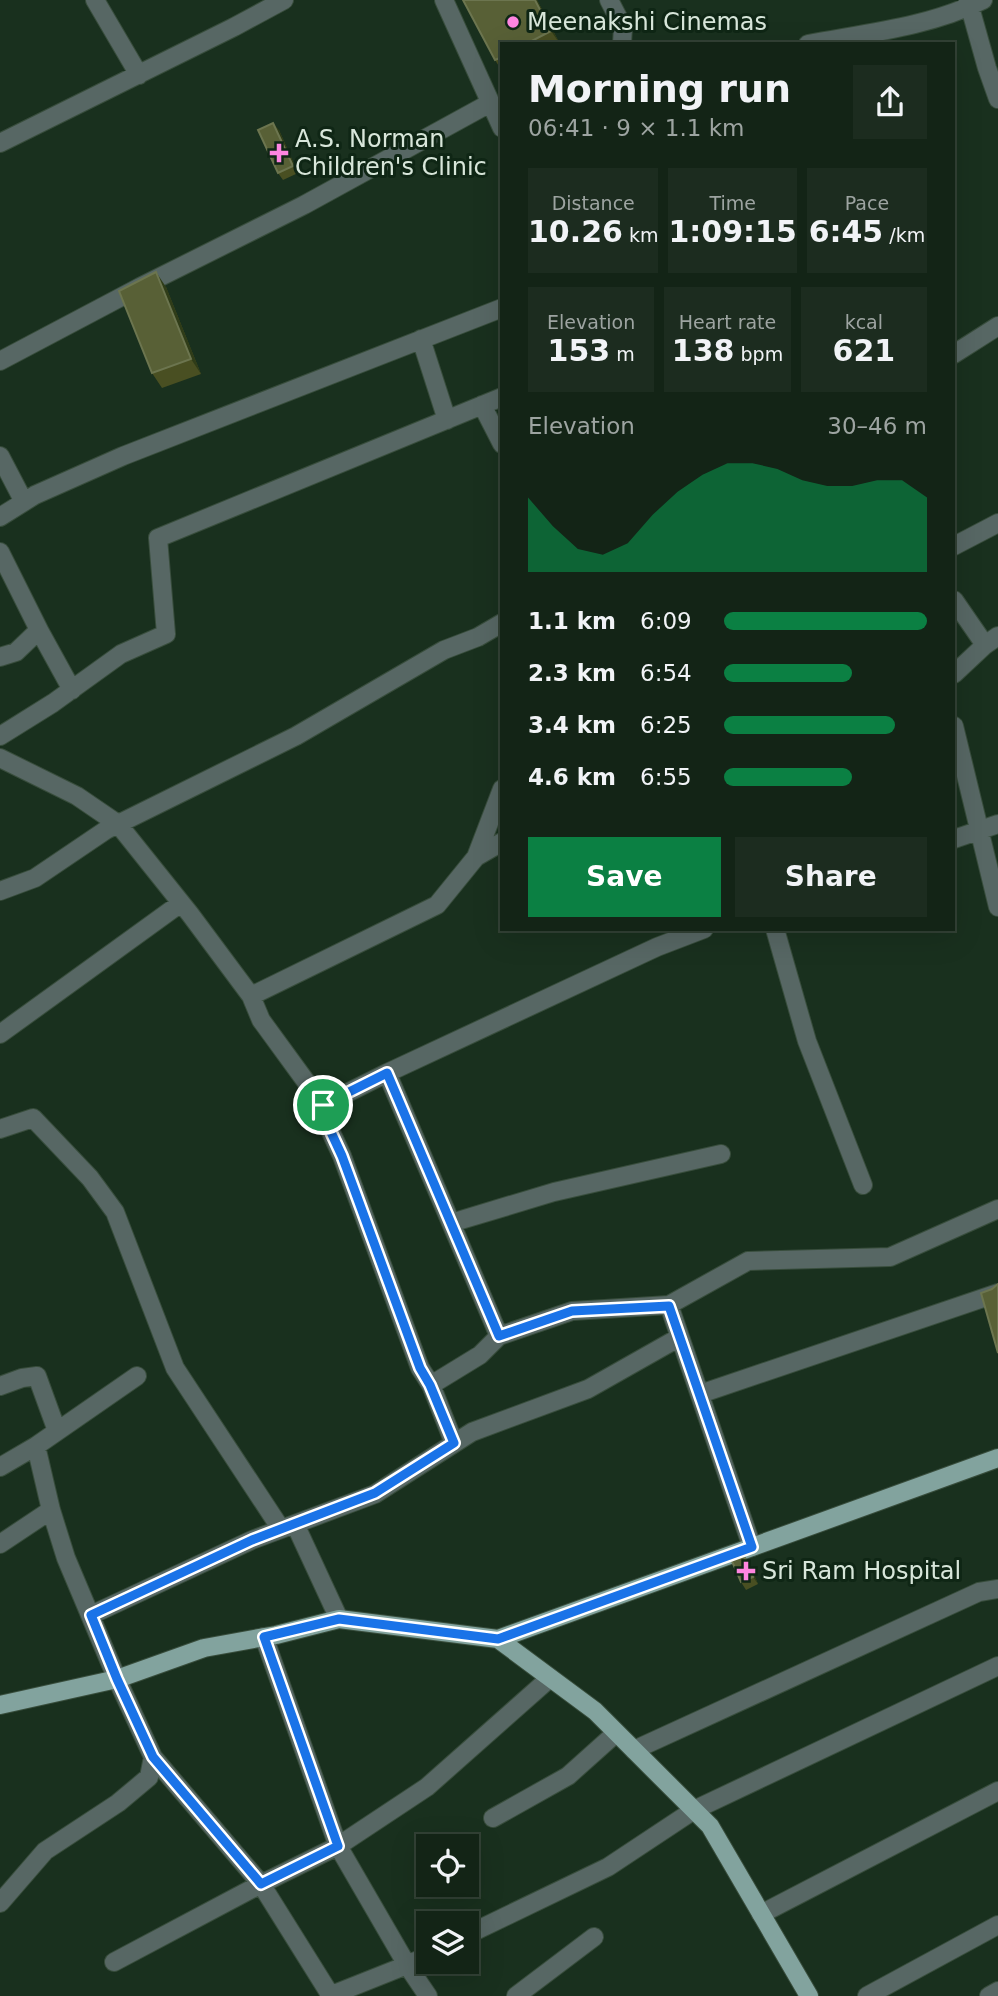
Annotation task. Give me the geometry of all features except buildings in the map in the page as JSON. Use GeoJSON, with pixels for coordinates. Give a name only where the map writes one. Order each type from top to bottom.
{"type":"FeatureCollection","features":[{"type":"Feature","properties":{"kind":"main road"},"geometry":{"type":"LineString","coordinates":[[0,1705],[117,1679],[204,1648],[339,1619],[498,1639],[998,1458]]}},
{"type":"Feature","properties":{"kind":"main road"},"geometry":{"type":"LineString","coordinates":[[498,1639],[595,1711],[710,1826],[809,1996]]}},
{"type":"Feature","properties":{"kind":"street"},"geometry":{"type":"LineString","coordinates":[[94,0],[139,75]]}},
{"type":"Feature","properties":{"kind":"street"},"geometry":{"type":"LineString","coordinates":[[0,143],[284,0]]}},
{"type":"Feature","properties":{"kind":"street"},"geometry":{"type":"LineString","coordinates":[[444,0],[500,123]]}},
{"type":"Feature","properties":{"kind":"street"},"geometry":{"type":"LineString","coordinates":[[609,0],[623,27],[622,42]]}},
{"type":"Feature","properties":{"kind":"street"},"geometry":{"type":"LineString","coordinates":[[818,42],[923,22],[974,2],[993,65],[998,99]]}},
{"type":"Feature","properties":{"kind":"street"},"geometry":{"type":"LineString","coordinates":[[0,361],[304,205],[491,103]]}},
{"type":"Feature","properties":{"kind":"street"},"geometry":{"type":"LineString","coordinates":[[0,517],[35,495],[123,456],[500,308]]}},
{"type":"Feature","properties":{"kind":"street"},"geometry":{"type":"LineString","coordinates":[[955,353],[998,326]]}},
{"type":"Feature","properties":{"kind":"street"},"geometry":{"type":"LineString","coordinates":[[421,339],[446,420]]}},
{"type":"Feature","properties":{"kind":"street"},"geometry":{"type":"LineString","coordinates":[[0,736],[72,690],[121,654],[166,634],[158,538],[500,398]]}},
{"type":"Feature","properties":{"kind":"street"},"geometry":{"type":"LineString","coordinates":[[482,405],[500,440]]}},
{"type":"Feature","properties":{"kind":"street"},"geometry":{"type":"LineString","coordinates":[[0,456],[24,502]]}},
{"type":"Feature","properties":{"kind":"street"},"geometry":{"type":"LineString","coordinates":[[955,545],[998,523]]}},
{"type":"Feature","properties":{"kind":"street"},"geometry":{"type":"LineString","coordinates":[[0,552],[72,690]]}},
{"type":"Feature","properties":{"kind":"street"},"geometry":{"type":"LineString","coordinates":[[955,601],[991,641],[955,673]]}},
{"type":"Feature","properties":{"kind":"street"},"geometry":{"type":"LineString","coordinates":[[0,891],[34,878],[118,824],[296,736],[444,650],[500,627]]}},
{"type":"Feature","properties":{"kind":"street"},"geometry":{"type":"LineString","coordinates":[[0,657],[16,652],[39,630]]}},
{"type":"Feature","properties":{"kind":"street"},"geometry":{"type":"LineString","coordinates":[[955,730],[998,907]]}},
{"type":"Feature","properties":{"kind":"street"},"geometry":{"type":"LineString","coordinates":[[0,758],[76,796],[118,824],[251,996],[261,1020],[323,1105],[324,1117],[342,1156],[420,1368],[454,1443]]}},
{"type":"Feature","properties":{"kind":"street"},"geometry":{"type":"LineString","coordinates":[[477,857],[500,794]]}},
{"type":"Feature","properties":{"kind":"street"},"geometry":{"type":"LineString","coordinates":[[955,839],[998,824]]}},
{"type":"Feature","properties":{"kind":"street"},"geometry":{"type":"LineString","coordinates":[[251,996],[437,905],[477,857],[500,843]]}},
{"type":"Feature","properties":{"kind":"street"},"geometry":{"type":"LineString","coordinates":[[0,1034],[181,903]]}},
{"type":"Feature","properties":{"kind":"street"},"geometry":{"type":"LineString","coordinates":[[323,1105],[657,947],[699,931]]}},
{"type":"Feature","properties":{"kind":"street"},"geometry":{"type":"LineString","coordinates":[[776,931],[807,1041],[863,1185]]}},
{"type":"Feature","properties":{"kind":"street"},"geometry":{"type":"LineString","coordinates":[[387,1073],[499,1336]]}},
{"type":"Feature","properties":{"kind":"street"},"geometry":{"type":"LineString","coordinates":[[0,1129],[33,1118],[90,1178],[116,1212],[175,1368],[288,1527],[339,1619]]}},
{"type":"Feature","properties":{"kind":"street"},"geometry":{"type":"LineString","coordinates":[[451,1223],[554,1192],[721,1154]]}},
{"type":"Feature","properties":{"kind":"street"},"geometry":{"type":"LineString","coordinates":[[430,1385],[481,1355],[499,1336],[572,1311],[669,1306],[748,1261],[890,1257],[998,1209]]}},
{"type":"Feature","properties":{"kind":"street"},"geometry":{"type":"LineString","coordinates":[[700,1394],[998,1293]]}},
{"type":"Feature","properties":{"kind":"street"},"geometry":{"type":"LineString","coordinates":[[669,1306],[752,1547]]}},
{"type":"Feature","properties":{"kind":"street"},"geometry":{"type":"LineString","coordinates":[[91,1615],[252,1540],[375,1493],[472,1432],[588,1389],[680,1338]]}},
{"type":"Feature","properties":{"kind":"street"},"geometry":{"type":"LineString","coordinates":[[0,1386],[37,1376],[57,1431]]}},
{"type":"Feature","properties":{"kind":"street"},"geometry":{"type":"LineString","coordinates":[[0,1467],[36,1446],[137,1376]]}},
{"type":"Feature","properties":{"kind":"street"},"geometry":{"type":"LineString","coordinates":[[36,1446],[66,1558],[153,1757],[261,1884],[330,1996],[416,1961]]}},
{"type":"Feature","properties":{"kind":"street"},"geometry":{"type":"LineString","coordinates":[[0,1544],[51,1510]]}},
{"type":"Feature","properties":{"kind":"street"},"geometry":{"type":"LineString","coordinates":[[634,1750],[979,1592],[998,1589]]}},
{"type":"Feature","properties":{"kind":"street"},"geometry":{"type":"LineString","coordinates":[[264,1637],[338,1846],[428,1996]]}},
{"type":"Feature","properties":{"kind":"street"},"geometry":{"type":"LineString","coordinates":[[479,1929],[608,1867],[694,1810],[998,1666]]}},
{"type":"Feature","properties":{"kind":"street"},"geometry":{"type":"LineString","coordinates":[[114,1962],[338,1846],[427,1787],[550,1678]]}},
{"type":"Feature","properties":{"kind":"street"},"geometry":{"type":"LineString","coordinates":[[493,1818],[569,1776],[616,1733]]}},
{"type":"Feature","properties":{"kind":"street"},"geometry":{"type":"LineString","coordinates":[[1,1898],[45,1852],[118,1802],[149,1777],[153,1757]]}},
{"type":"Feature","properties":{"kind":"street"},"geometry":{"type":"LineString","coordinates":[[761,1914],[998,1791]]}},
{"type":"Feature","properties":{"kind":"street"},"geometry":{"type":"LineString","coordinates":[[867,1996],[998,1925]]}},
{"type":"Feature","properties":{"kind":"street"},"geometry":{"type":"LineString","coordinates":[[516,1996],[594,1937]]}},
{"type":"Feature","properties":{"kind":"street"},"geometry":{"type":"LineString","coordinates":[[989,1996],[998,1990]]}},
{"type":"Feature","properties":{"kind":"place","name":"Meenakshi Cinemas"},"geometry":{"type":"Point","coordinates":[513,22]}},
{"type":"Feature","properties":{"kind":"place","name":"A.S. Norman Children's Clinic"},"geometry":{"type":"Point","coordinates":[279,153]}},
{"type":"Feature","properties":{"kind":"place","name":"Sri Ram Hospital"},"geometry":{"type":"Point","coordinates":[746,1571]}},
{"type":"Feature","properties":{"kind":"route"},"geometry":{"type":"LineString","coordinates":[[387,1073],[499,1336],[572,1311],[669,1306],[752,1547],[498,1639],[339,1619],[264,1637],[338,1846],[261,1884],[153,1757],[91,1615],[252,1540],[375,1493],[454,1443],[420,1368],[342,1156],[324,1117],[323,1105],[387,1073]]}}]}
